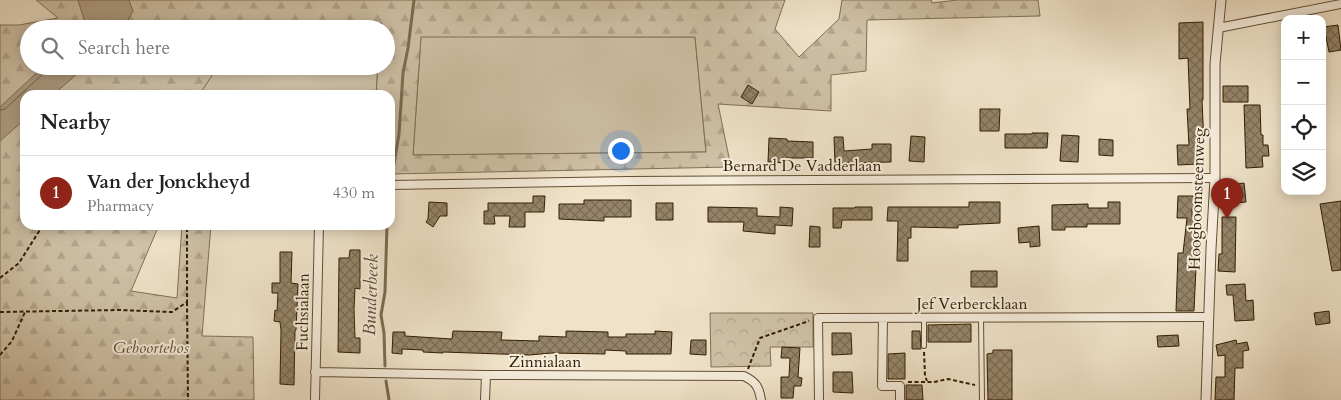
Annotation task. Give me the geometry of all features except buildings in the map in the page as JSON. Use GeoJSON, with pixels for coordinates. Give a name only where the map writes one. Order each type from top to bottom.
{"type":"FeatureCollection","features":[{"type":"Feature","properties":{"kind":"street","name":"Hoogboomsteenweg"},"geometry":{"type":"LineString","coordinates":[[1206,400],[1215,178],[1216,64],[1221,0]]}},
{"type":"Feature","properties":{"kind":"street"},"geometry":{"type":"LineString","coordinates":[[1218,28],[1341,4]]}},
{"type":"Feature","properties":{"kind":"street","name":"Bernard De Vadderlaan"},"geometry":{"type":"LineString","coordinates":[[395,185],[629,181],[1215,178]]}},
{"type":"Feature","properties":{"kind":"street","name":"Fuchsialaan"},"geometry":{"type":"LineString","coordinates":[[315,400],[319,230]]}},
{"type":"Feature","properties":{"kind":"street","name":"Jef Verbercklaan"},"geometry":{"type":"LineString","coordinates":[[818,318],[1208,317]]}},
{"type":"Feature","properties":{"kind":"street"},"geometry":{"type":"LineString","coordinates":[[818,318],[819,400]]}},
{"type":"Feature","properties":{"kind":"street"},"geometry":{"type":"LineString","coordinates":[[882,318],[882,386],[900,386],[900,400]]}},
{"type":"Feature","properties":{"kind":"street","name":"Zinnialaan"},"geometry":{"type":"LineString","coordinates":[[315,372],[486,376],[744,376]]}},
{"type":"Feature","properties":{"kind":"street"},"geometry":{"type":"LineString","coordinates":[[485,400],[486,376]]}},
{"type":"Feature","properties":{"kind":"street"},"geometry":{"type":"LineString","coordinates":[[744,376],[758,386],[761,400]]}},
{"type":"Feature","properties":{"kind":"lane"},"geometry":{"type":"LineString","coordinates":[[924,318],[924,346]]}},
{"type":"Feature","properties":{"kind":"lane"},"geometry":{"type":"LineString","coordinates":[[981,318],[982,400]]}},
{"type":"Feature","properties":{"kind":"path"},"geometry":{"type":"LineString","coordinates":[[0,278],[19,262],[40,230]]}},
{"type":"Feature","properties":{"kind":"path"},"geometry":{"type":"LineString","coordinates":[[187,230],[188,400]]}},
{"type":"Feature","properties":{"kind":"path"},"geometry":{"type":"LineString","coordinates":[[0,312],[118,310],[172,312],[187,302]]}},
{"type":"Feature","properties":{"kind":"path"},"geometry":{"type":"LineString","coordinates":[[0,355],[12,341],[25,312]]}},
{"type":"Feature","properties":{"kind":"path"},"geometry":{"type":"LineString","coordinates":[[744,376],[760,338],[818,318]]}},
{"type":"Feature","properties":{"kind":"path"},"geometry":{"type":"LineString","coordinates":[[924,346],[925,376],[927,381]]}},
{"type":"Feature","properties":{"kind":"path"},"geometry":{"type":"LineString","coordinates":[[900,386],[903,383],[948,380],[982,386]]}},
{"type":"Feature","properties":{"kind":"green space"},"geometry":{"type":"Polygon","coordinates":[[[36,0],[785,0],[775,29],[799,57],[839,19],[842,0],[931,0],[932,3],[957,0],[1038,0],[1040,16],[867,20],[866,71],[831,75],[831,111],[718,104],[731,167],[395,174],[395,90],[376,90],[377,75],[395,75],[395,20],[47,20],[58,18],[36,0]],[[421,37],[413,155],[706,152],[695,37],[421,37]]]}},
{"type":"Feature","properties":{"kind":"green space","name":"Geboortebos"},"geometry":{"type":"Polygon","coordinates":[[[0,25],[19,25],[20,75],[212,75],[202,90],[20,90],[20,230],[157,230],[131,291],[177,298],[182,230],[211,230],[202,336],[253,337],[254,400],[0,400],[0,25]]]}},
{"type":"Feature","properties":{"kind":"green space"},"geometry":{"type":"Polygon","coordinates":[[[421,36],[695,37],[706,152],[413,155],[421,36]]]}},
{"type":"Feature","properties":{"kind":"green space"},"geometry":{"type":"Polygon","coordinates":[[[211,75],[377,75],[376,90],[202,90],[211,75]]]}},
{"type":"Feature","properties":{"kind":"green space"},"geometry":{"type":"Polygon","coordinates":[[[710,313],[813,313],[813,347],[770,347],[771,366],[711,367],[710,313]]]}},
{"type":"Feature","properties":{"kind":"water"},"geometry":{"type":"Polygon","coordinates":[[[78,0],[129,0],[133,11],[128,20],[84,20],[78,0]]]}},
{"type":"Feature","properties":{"kind":"water"},"geometry":{"type":"Polygon","coordinates":[[[34,75],[76,75],[59,90],[20,90],[20,123],[0,141],[0,107],[34,75]]]}},
{"type":"Feature","properties":{"kind":"waterway","name":"Bunderbeek"},"geometry":{"type":"LineString","coordinates":[[395,158],[399,134],[403,73],[414,0]]}},
{"type":"Feature","properties":{"kind":"waterway","name":"Bunderbeek"},"geometry":{"type":"LineString","coordinates":[[385,366],[384,333],[381,315],[385,292],[387,230]]}},
{"type":"Feature","properties":{"kind":"waterway","name":"Bunderbeek"},"geometry":{"type":"LineString","coordinates":[[386,381],[389,400]]}},
{"type":"Feature","properties":{"kind":"place","name":"Van der Jonckheyd"},"geometry":{"type":"Point","coordinates":[1227,219]}}]}
